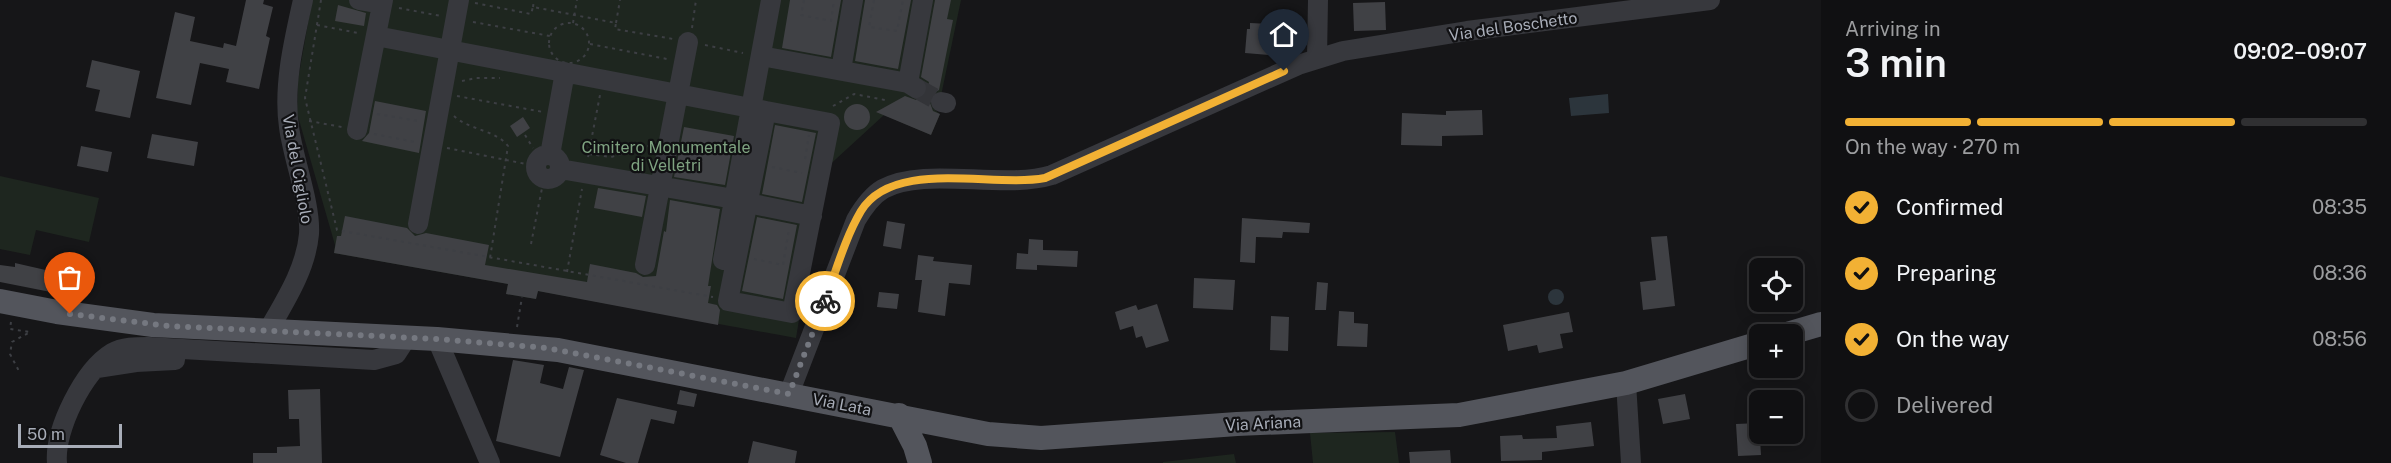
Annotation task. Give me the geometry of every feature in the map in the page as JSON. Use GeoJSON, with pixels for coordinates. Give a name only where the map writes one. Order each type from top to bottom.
{"type":"FeatureCollection","features":[{"type":"Feature","properties":{"kind":"main road","name":"Via Lata"},"geometry":{"type":"LineString","coordinates":[[7,302],[136,323],[513,345],[596,356],[899,415]]}},
{"type":"Feature","properties":{"kind":"main road"},"geometry":{"type":"LineString","coordinates":[[1803,329],[1821,324]]}},
{"type":"Feature","properties":{"kind":"main road","name":"Via Ariana"},"geometry":{"type":"LineString","coordinates":[[899,415],[988,434],[1041,438],[1237,424],[1443,417],[1520,405],[1626,383],[1749,346]]}},
{"type":"Feature","properties":{"kind":"main road"},"geometry":{"type":"LineString","coordinates":[[899,415],[915,446],[920,463]]}},
{"type":"Feature","properties":{"kind":"street","name":"Via del Cigliolo"},"geometry":{"type":"LineString","coordinates":[[268,331],[294,283],[309,235],[308,213],[289,127],[287,102],[303,0]]}},
{"type":"Feature","properties":{"kind":"street"},"geometry":{"type":"LineString","coordinates":[[357,130],[382,2],[359,0]]}},
{"type":"Feature","properties":{"kind":"street"},"geometry":{"type":"LineString","coordinates":[[418,224],[436,125],[446,94],[450,50],[459,0]]}},
{"type":"Feature","properties":{"kind":"street"},"geometry":{"type":"LineString","coordinates":[[376,36],[565,72],[758,110],[821,122],[812,216],[792,313],[728,301],[741,201],[758,110],[761,56],[771,0]]}},
{"type":"Feature","properties":{"kind":"street"},"geometry":{"type":"LineString","coordinates":[[841,70],[853,0]]}},
{"type":"Feature","properties":{"kind":"street"},"geometry":{"type":"LineString","coordinates":[[761,56],[841,70],[912,86],[923,0]]}},
{"type":"Feature","properties":{"kind":"street"},"geometry":{"type":"LineString","coordinates":[[1317,58],[1318,0]]}},
{"type":"Feature","properties":{"kind":"street","name":"Via del Boschetto"},"geometry":{"type":"LineString","coordinates":[[789,394],[853,228],[866,204],[878,192],[898,183],[918,180],[1020,181],[1045,178],[1317,58],[1478,29],[1543,23],[1710,0]]}},
{"type":"Feature","properties":{"kind":"street"},"geometry":{"type":"LineString","coordinates":[[645,265],[690,35]]}},
{"type":"Feature","properties":{"kind":"street"},"geometry":{"type":"LineString","coordinates":[[565,72],[549,165],[812,216]]}},
{"type":"Feature","properties":{"kind":"street"},"geometry":{"type":"LineString","coordinates":[[716,298],[741,201]]}},
{"type":"Feature","properties":{"kind":"street"},"geometry":{"type":"LineString","coordinates":[[57,463],[58,439],[65,416],[76,395],[111,354],[133,347],[379,359],[396,354],[407,338]]}},
{"type":"Feature","properties":{"kind":"street"},"geometry":{"type":"LineString","coordinates":[[437,339],[490,463]]}},
{"type":"Feature","properties":{"kind":"street"},"geometry":{"type":"LineString","coordinates":[[1626,383],[1631,463]]}},
{"type":"Feature","properties":{"kind":"path"},"geometry":{"type":"LineString","coordinates":[[321,0],[305,98],[337,230],[716,298]]}},
{"type":"Feature","properties":{"kind":"path"},"geometry":{"type":"LineString","coordinates":[[459,0],[531,14],[534,0]]}},
{"type":"Feature","properties":{"kind":"path"},"geometry":{"type":"LineString","coordinates":[[573,23],[577,0]]}},
{"type":"Feature","properties":{"kind":"path"},"geometry":{"type":"LineString","coordinates":[[620,0],[615,29],[690,35],[761,56]]}},
{"type":"Feature","properties":{"kind":"path"},"geometry":{"type":"LineString","coordinates":[[690,35],[696,0]]}},
{"type":"Feature","properties":{"kind":"path"},"geometry":{"type":"LineString","coordinates":[[804,0],[801,15],[831,21],[834,0]]}},
{"type":"Feature","properties":{"kind":"path"},"geometry":{"type":"LineString","coordinates":[[874,0],[869,27],[897,32],[903,0]]}},
{"type":"Feature","properties":{"kind":"path"},"geometry":{"type":"LineString","coordinates":[[533,7],[616,23]]}},
{"type":"Feature","properties":{"kind":"path"},"geometry":{"type":"LineString","coordinates":[[573,23],[583,28],[590,44],[585,57],[573,63],[561,62],[552,54],[549,42],[553,31],[562,24],[573,23]]}},
{"type":"Feature","properties":{"kind":"path"},"geometry":{"type":"LineString","coordinates":[[317,25],[376,36]]}},
{"type":"Feature","properties":{"kind":"path"},"geometry":{"type":"LineString","coordinates":[[590,44],[684,62]]}},
{"type":"Feature","properties":{"kind":"path"},"geometry":{"type":"LineString","coordinates":[[446,94],[459,82],[476,78],[500,78],[511,73],[517,63]]}},
{"type":"Feature","properties":{"kind":"path"},"geometry":{"type":"LineString","coordinates":[[773,158],[771,168],[802,174],[821,122],[833,105],[854,94],[885,100],[912,86]]}},
{"type":"Feature","properties":{"kind":"path"},"geometry":{"type":"LineString","coordinates":[[446,94],[454,117],[470,128],[499,138],[508,147],[489,258]]}},
{"type":"Feature","properties":{"kind":"path"},"geometry":{"type":"LineString","coordinates":[[446,94],[558,115]]}},
{"type":"Feature","properties":{"kind":"path"},"geometry":{"type":"LineString","coordinates":[[361,111],[436,125]]}},
{"type":"Feature","properties":{"kind":"path"},"geometry":{"type":"LineString","coordinates":[[525,135],[549,165],[531,244]]}},
{"type":"Feature","properties":{"kind":"path"},"geometry":{"type":"LineString","coordinates":[[589,154],[611,157],[647,145],[669,146]]}},
{"type":"Feature","properties":{"kind":"path"},"geometry":{"type":"LineString","coordinates":[[755,249],[753,259],[783,265],[792,212]]}},
{"type":"Feature","properties":{"kind":"path"},"geometry":{"type":"LineString","coordinates":[[527,270],[528,265]]}},
{"type":"Feature","properties":{"kind":"path"},"geometry":{"type":"LineString","coordinates":[[513,345],[522,297]]}},
{"type":"Feature","properties":{"kind":"path"},"geometry":{"type":"LineString","coordinates":[[7,302],[10,329],[30,332],[12,342],[10,354],[20,373]]}},
{"type":"Feature","properties":{"kind":"green space","name":"Cimitero Monumentale di Velletri"},"geometry":{"type":"Polygon","coordinates":[[[312,0],[961,0],[942,91],[935,110],[940,114],[931,135],[884,115],[824,170],[796,338],[538,291],[536,299],[506,294],[508,284],[334,253],[335,245],[297,113],[298,80],[312,0]]]}},
{"type":"Feature","properties":{"kind":"green space"},"geometry":{"type":"Polygon","coordinates":[[[0,176],[99,198],[89,242],[36,230],[30,255],[0,249],[0,176]]]}},
{"type":"Feature","properties":{"kind":"green space"},"geometry":{"type":"Polygon","coordinates":[[[1395,432],[1399,463],[1313,463],[1310,433],[1395,432]]]}},
{"type":"Feature","properties":{"kind":"green space"},"geometry":{"type":"Polygon","coordinates":[[[1234,454],[1236,463],[1163,463],[1163,462],[1234,454]]]}},
{"type":"Feature","properties":{"kind":"shaded area"},"geometry":{"type":"Polygon","coordinates":[[[1608,94],[1609,113],[1571,116],[1569,98],[1608,94]]]}},
{"type":"Feature","properties":{"kind":"shaded area"},"geometry":{"type":"Polygon","coordinates":[[[1556,289],[1562,291],[1564,297],[1562,303],[1556,305],[1550,303],[1548,297],[1550,291],[1556,289]]]}},
{"type":"Feature","properties":{"kind":"building"},"geometry":{"type":"Polygon","coordinates":[[[246,0],[264,0],[263,4],[273,7],[266,36],[270,38],[259,89],[226,82],[229,69],[200,63],[191,105],[156,98],[175,12],[195,17],[190,41],[223,48],[224,43],[236,46],[246,0]]]}},
{"type":"Feature","properties":{"kind":"building"},"geometry":{"type":"Polygon","coordinates":[[[790,0],[841,0],[831,57],[782,48],[790,0]]]}},
{"type":"Feature","properties":{"kind":"building"},"geometry":{"type":"Polygon","coordinates":[[[865,0],[911,0],[898,69],[855,61],[865,0]]]}},
{"type":"Feature","properties":{"kind":"building"},"geometry":{"type":"Polygon","coordinates":[[[935,0],[951,0],[947,19],[953,20],[939,90],[932,94],[929,100],[933,111],[940,114],[931,135],[876,112],[905,96],[916,100],[926,94],[929,82],[921,77],[935,0]]]}},
{"type":"Feature","properties":{"kind":"building"},"geometry":{"type":"Polygon","coordinates":[[[1385,2],[1386,30],[1354,31],[1353,3],[1385,2]]]}},
{"type":"Feature","properties":{"kind":"building"},"geometry":{"type":"Polygon","coordinates":[[[338,5],[366,13],[364,26],[335,21],[338,5]]]}},
{"type":"Feature","properties":{"kind":"building"},"geometry":{"type":"Polygon","coordinates":[[[1250,23],[1271,24],[1269,55],[1245,53],[1247,29],[1250,29],[1250,23]]]}},
{"type":"Feature","properties":{"kind":"building"},"geometry":{"type":"Polygon","coordinates":[[[92,60],[140,71],[130,118],[95,111],[100,90],[86,87],[92,60]]]}},
{"type":"Feature","properties":{"kind":"building"},"geometry":{"type":"Polygon","coordinates":[[[375,101],[426,111],[419,153],[362,141],[369,133],[375,101]]]}},
{"type":"Feature","properties":{"kind":"building"},"geometry":{"type":"Polygon","coordinates":[[[857,104],[866,108],[870,117],[866,126],[857,130],[848,126],[844,117],[848,108],[857,104]]]}},
{"type":"Feature","properties":{"kind":"building"},"geometry":{"type":"Polygon","coordinates":[[[1482,110],[1483,135],[1442,136],[1442,146],[1401,145],[1402,113],[1446,115],[1446,111],[1482,110]]]}},
{"type":"Feature","properties":{"kind":"building"},"geometry":{"type":"Polygon","coordinates":[[[523,117],[530,128],[517,137],[510,126],[523,117]]]}},
{"type":"Feature","properties":{"kind":"building"},"geometry":{"type":"Polygon","coordinates":[[[775,125],[816,133],[802,202],[762,194],[775,125]]]}},
{"type":"Feature","properties":{"kind":"building"},"geometry":{"type":"Polygon","coordinates":[[[684,127],[734,136],[725,185],[674,177],[684,127]]]}},
{"type":"Feature","properties":{"kind":"building"},"geometry":{"type":"Polygon","coordinates":[[[152,134],[198,142],[194,166],[147,158],[152,134]]]}},
{"type":"Feature","properties":{"kind":"building"},"geometry":{"type":"Polygon","coordinates":[[[81,146],[112,152],[108,172],[77,166],[81,146]]]}},
{"type":"Feature","properties":{"kind":"building"},"geometry":{"type":"Polygon","coordinates":[[[598,188],[646,196],[642,217],[594,208],[598,188]]]}},
{"type":"Feature","properties":{"kind":"building"},"geometry":{"type":"Polygon","coordinates":[[[670,200],[720,209],[708,286],[711,286],[708,303],[717,305],[720,310],[718,325],[538,291],[536,299],[506,294],[508,284],[334,253],[337,236],[341,236],[345,216],[407,228],[415,236],[426,233],[489,245],[485,265],[587,282],[590,264],[636,273],[643,277],[656,276],[664,231],[666,232],[670,200]]]}},
{"type":"Feature","properties":{"kind":"building"},"geometry":{"type":"Polygon","coordinates":[[[757,217],[797,225],[783,299],[742,291],[757,217]]]}},
{"type":"Feature","properties":{"kind":"building"},"geometry":{"type":"Polygon","coordinates":[[[1242,218],[1310,223],[1309,233],[1283,232],[1282,238],[1256,237],[1255,263],[1240,262],[1242,218]]]}},
{"type":"Feature","properties":{"kind":"building"},"geometry":{"type":"Polygon","coordinates":[[[887,221],[905,224],[901,249],[883,246],[887,221]]]}},
{"type":"Feature","properties":{"kind":"building"},"geometry":{"type":"Polygon","coordinates":[[[1667,236],[1675,306],[1643,310],[1640,282],[1656,280],[1651,237],[1667,236]]]}},
{"type":"Feature","properties":{"kind":"building"},"geometry":{"type":"Polygon","coordinates":[[[1029,239],[1043,240],[1043,250],[1078,251],[1077,267],[1037,265],[1037,270],[1016,269],[1017,253],[1028,254],[1029,239]]]}},
{"type":"Feature","properties":{"kind":"building"},"geometry":{"type":"Polygon","coordinates":[[[918,255],[934,257],[933,261],[972,265],[970,285],[949,283],[945,316],[918,312],[922,280],[915,280],[918,255]]]}},
{"type":"Feature","properties":{"kind":"building"},"geometry":{"type":"Polygon","coordinates":[[[15,263],[50,271],[51,266],[68,269],[66,276],[84,280],[81,298],[0,282],[0,265],[15,267],[15,263]]]}},
{"type":"Feature","properties":{"kind":"building"},"geometry":{"type":"Polygon","coordinates":[[[1194,278],[1235,280],[1233,310],[1193,308],[1194,278]]]}},
{"type":"Feature","properties":{"kind":"building"},"geometry":{"type":"Polygon","coordinates":[[[1317,282],[1328,283],[1326,310],[1315,310],[1317,282]]]}},
{"type":"Feature","properties":{"kind":"building"},"geometry":{"type":"Polygon","coordinates":[[[879,292],[899,294],[897,309],[877,307],[879,292]]]}},
{"type":"Feature","properties":{"kind":"building"},"geometry":{"type":"Polygon","coordinates":[[[1157,304],[1169,341],[1146,348],[1142,336],[1136,338],[1133,326],[1120,330],[1115,312],[1136,305],[1138,310],[1157,304]]]}},
{"type":"Feature","properties":{"kind":"building"},"geometry":{"type":"Polygon","coordinates":[[[1339,311],[1354,312],[1354,323],[1368,324],[1367,347],[1337,346],[1339,311]]]}},
{"type":"Feature","properties":{"kind":"building"},"geometry":{"type":"Polygon","coordinates":[[[1569,312],[1573,332],[1560,334],[1563,348],[1539,353],[1537,345],[1508,351],[1503,325],[1569,312]]]}},
{"type":"Feature","properties":{"kind":"building"},"geometry":{"type":"Polygon","coordinates":[[[1271,316],[1289,317],[1288,351],[1270,350],[1271,316]]]}},
{"type":"Feature","properties":{"kind":"building"},"geometry":{"type":"Polygon","coordinates":[[[513,360],[544,365],[540,383],[563,389],[569,367],[584,370],[560,457],[496,441],[513,360]]]}},
{"type":"Feature","properties":{"kind":"building"},"geometry":{"type":"Polygon","coordinates":[[[320,389],[322,463],[253,463],[253,453],[277,453],[277,447],[300,446],[299,419],[289,419],[288,390],[320,389]]]}},
{"type":"Feature","properties":{"kind":"building"},"geometry":{"type":"Polygon","coordinates":[[[680,390],[697,394],[694,407],[677,404],[680,390]]]}},
{"type":"Feature","properties":{"kind":"building"},"geometry":{"type":"Polygon","coordinates":[[[1685,394],[1690,419],[1663,424],[1658,399],[1685,394]]]}},
{"type":"Feature","properties":{"kind":"building"},"geometry":{"type":"Polygon","coordinates":[[[617,398],[677,411],[674,424],[651,419],[638,463],[626,463],[600,455],[617,398]]]}},
{"type":"Feature","properties":{"kind":"building"},"geometry":{"type":"Polygon","coordinates":[[[1591,422],[1594,446],[1542,452],[1542,460],[1501,461],[1500,436],[1522,435],[1523,439],[1557,438],[1556,426],[1591,422]]]}},
{"type":"Feature","properties":{"kind":"building"},"geometry":{"type":"Polygon","coordinates":[[[1749,423],[1749,444],[1760,444],[1761,455],[1738,456],[1736,424],[1749,423]]]}},
{"type":"Feature","properties":{"kind":"building"},"geometry":{"type":"Polygon","coordinates":[[[753,441],[797,451],[795,463],[748,463],[753,441]]]}},
{"type":"Feature","properties":{"kind":"building"},"geometry":{"type":"Polygon","coordinates":[[[1450,450],[1451,463],[1410,463],[1409,452],[1450,450]]]}},
{"type":"Feature","properties":{"kind":"tunnel"},"geometry":{"type":"LineString","coordinates":[[916,88],[941,102]]}},
{"type":"Feature","properties":{"kind":"way so far"},"geometry":{"type":"LineString","coordinates":[[70,314],[169,326],[437,339],[547,348],[789,394],[825,301]]}},
{"type":"Feature","properties":{"kind":"route"},"geometry":{"type":"LineString","coordinates":[[825,301],[860,214],[870,199],[884,188],[918,180],[1020,181],[1045,178],[1284,71]]}}]}
